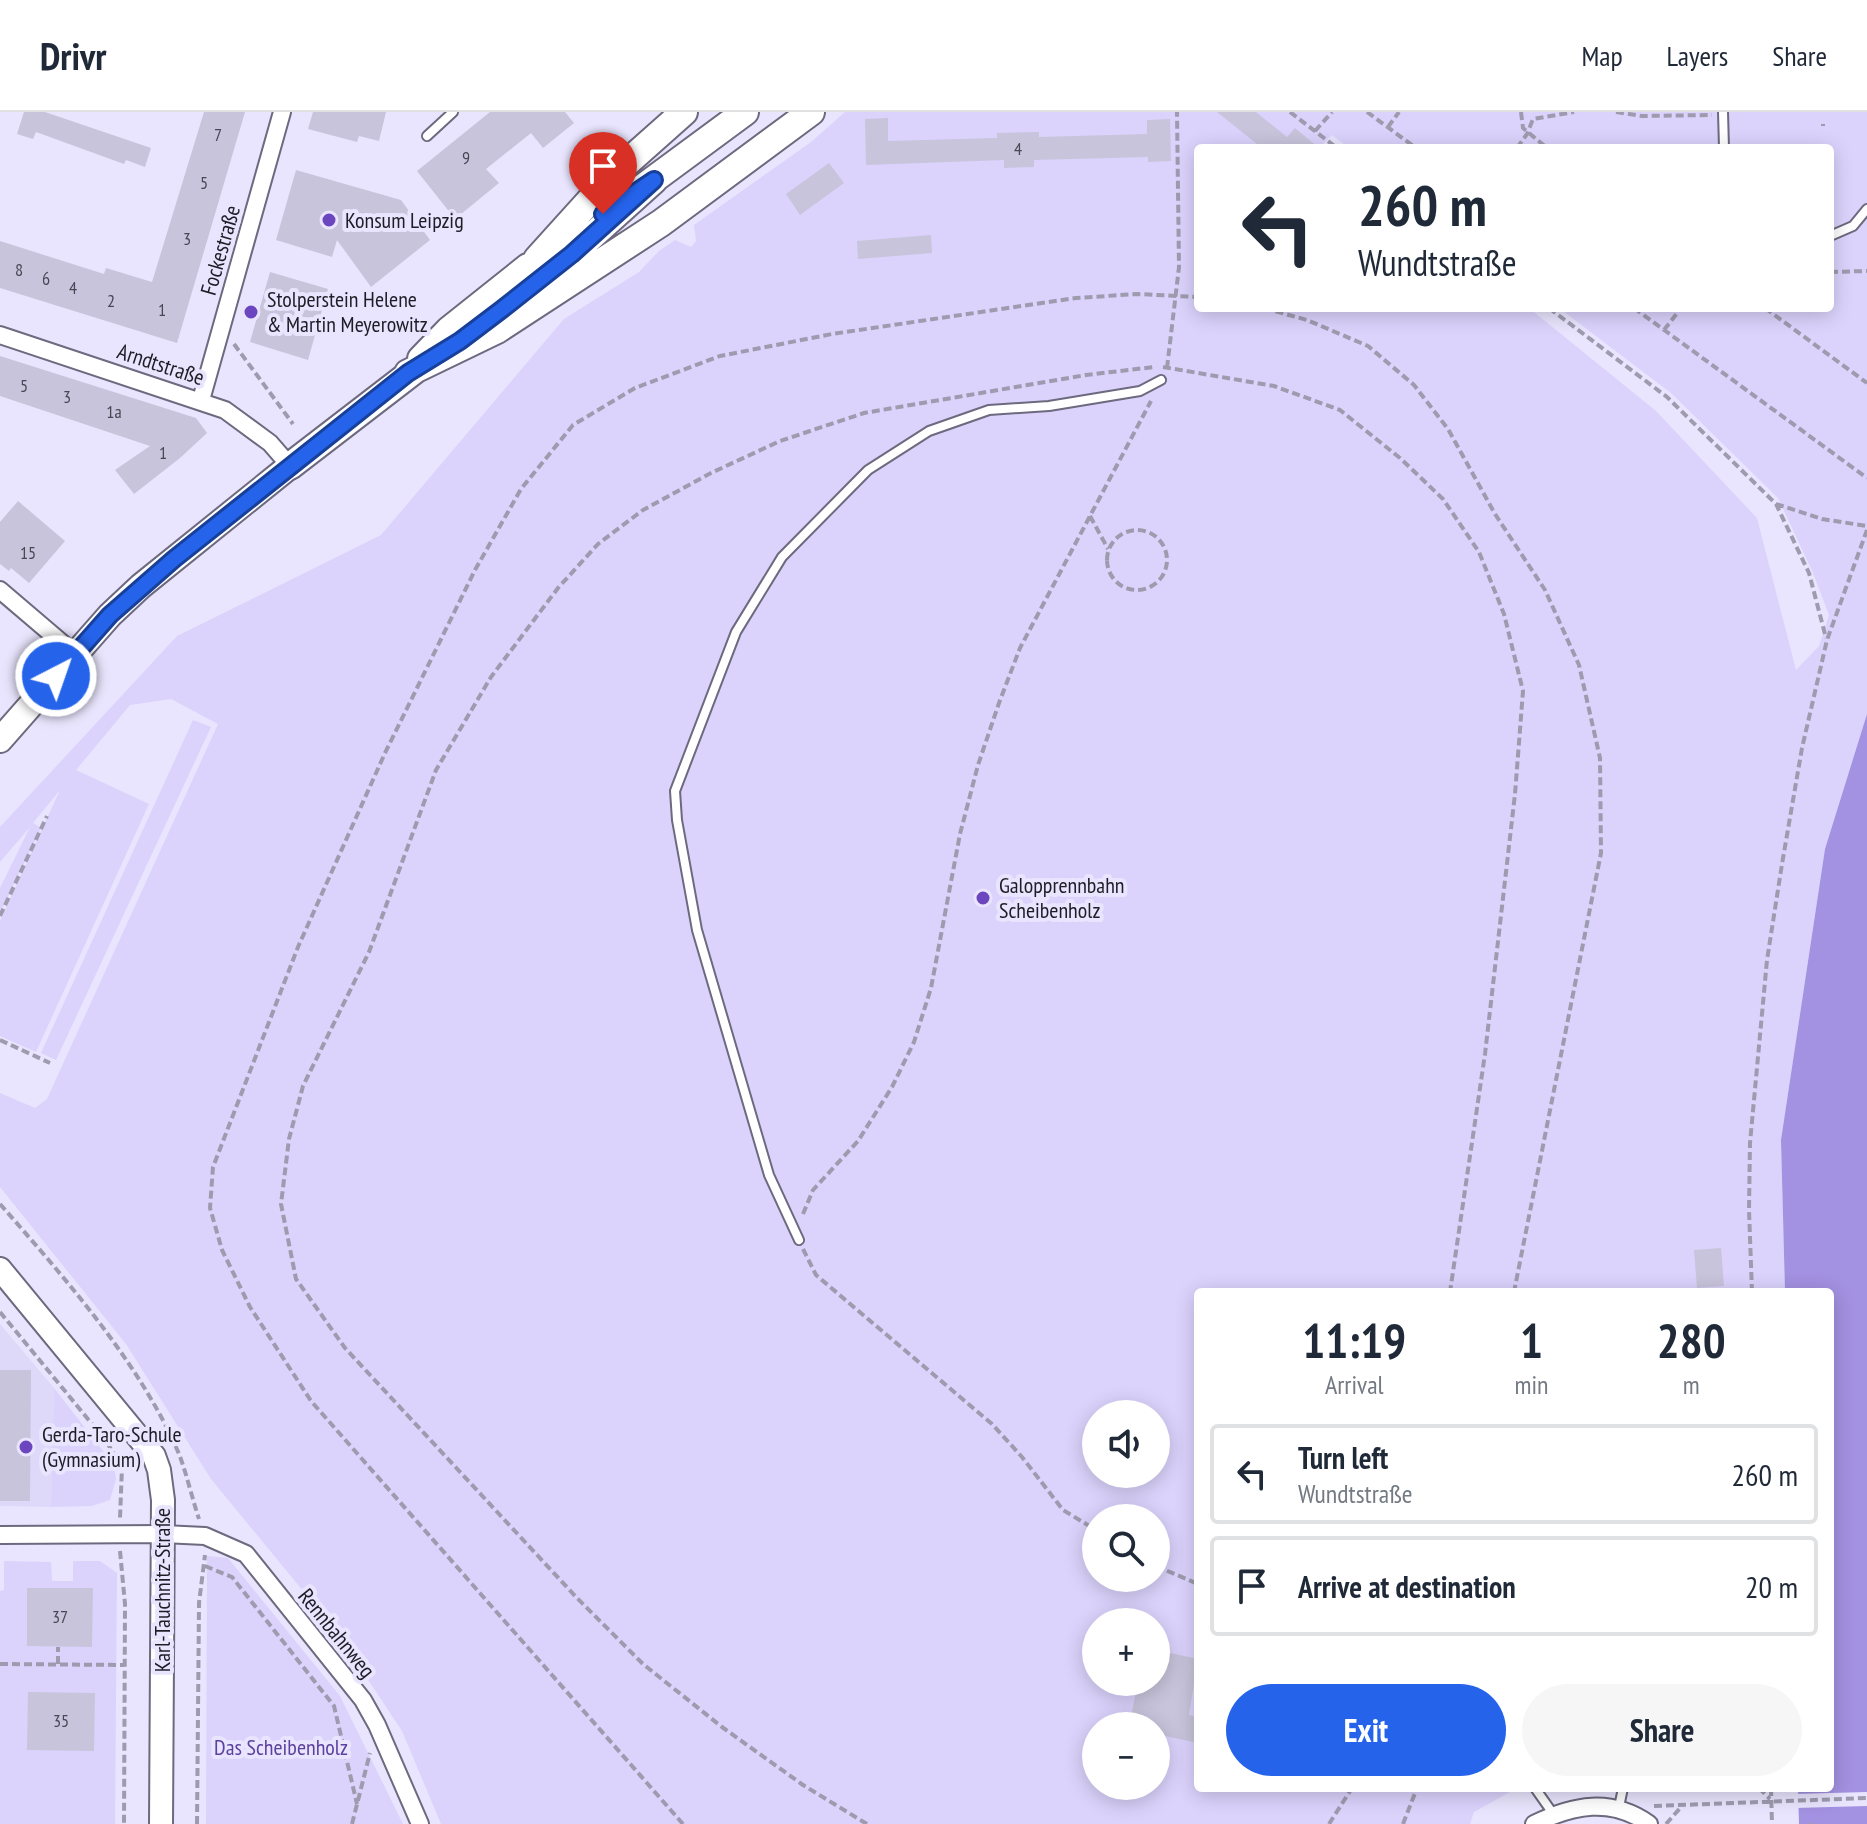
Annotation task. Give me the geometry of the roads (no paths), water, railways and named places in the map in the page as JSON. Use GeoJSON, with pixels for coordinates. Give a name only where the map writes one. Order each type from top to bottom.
{"type":"FeatureCollection","features":[{"type":"Feature","properties":{"kind":"highway"},"geometry":{"type":"LineString","coordinates":[[537,259],[612,176],[684,112]]}},
{"type":"Feature","properties":{"kind":"highway"},"geometry":{"type":"LineString","coordinates":[[408,373],[449,330],[537,259],[654,180],[745,112]]}},
{"type":"Feature","properties":{"kind":"highway"},"geometry":{"type":"LineString","coordinates":[[408,373],[497,330],[661,223],[811,112]]}},
{"type":"Feature","properties":{"kind":"highway"},"geometry":{"type":"LineString","coordinates":[[290,466],[408,373],[460,341],[513,301],[572,254],[654,180]]}},
{"type":"Feature","properties":{"kind":"main road"},"geometry":{"type":"LineString","coordinates":[[0,740],[110,615],[141,586],[290,466]]}},
{"type":"Feature","properties":{"kind":"main road","name":"Karl-Tauchnitz-Straße"},"geometry":{"type":"LineString","coordinates":[[0,1269],[154,1456],[161,1482],[163,1534],[161,1824]]}},
{"type":"Feature","properties":{"kind":"street","name":"Fockestraße"},"geometry":{"type":"LineString","coordinates":[[201,400],[282,112]]}},
{"type":"Feature","properties":{"kind":"street","name":"Arndtstraße"},"geometry":{"type":"LineString","coordinates":[[0,335],[225,410],[258,435],[290,466]]}},
{"type":"Feature","properties":{"kind":"street"},"geometry":{"type":"LineString","coordinates":[[0,590],[75,654]]}},
{"type":"Feature","properties":{"kind":"street","name":"Rennbahnweg"},"geometry":{"type":"LineString","coordinates":[[0,1535],[205,1536],[246,1554],[363,1700],[420,1824]]}},
{"type":"Feature","properties":{"kind":"street"},"geometry":{"type":"LineString","coordinates":[[1534,1824],[1586,1807],[1619,1807],[1649,1824]]}},
{"type":"Feature","properties":{"kind":"lane"},"geometry":{"type":"LineString","coordinates":[[427,136],[453,112]]}},
{"type":"Feature","properties":{"kind":"lane"},"geometry":{"type":"LineString","coordinates":[[1723,114],[1724,144]]}},
{"type":"Feature","properties":{"kind":"lane"},"geometry":{"type":"LineString","coordinates":[[1834,234],[1853,226],[1867,209]]}},
{"type":"Feature","properties":{"kind":"lane"},"geometry":{"type":"LineString","coordinates":[[799,1240],[769,1175],[697,930],[677,820],[675,791],[736,632],[782,557],[868,470],[929,431],[989,410],[1049,406],[1140,391],[1161,380]]}},
{"type":"Feature","properties":{"kind":"lane"},"geometry":{"type":"LineString","coordinates":[[1538,1792],[1554,1815]]}},
{"type":"Feature","properties":{"kind":"lane"},"geometry":{"type":"LineString","coordinates":[[1619,1807],[1622,1792]]}},
{"type":"Feature","properties":{"kind":"place","name":"Konsum Leipzig"},"geometry":{"type":"Point","coordinates":[329,220]}},
{"type":"Feature","properties":{"kind":"place","name":"Stolperstein Helene & Martin Meyerowitz"},"geometry":{"type":"Point","coordinates":[251,312]}},
{"type":"Feature","properties":{"kind":"place","name":"Galopprennbahn Scheibenholz"},"geometry":{"type":"Point","coordinates":[983,898]}},
{"type":"Feature","properties":{"kind":"place","name":"Gerda-Taro-Schule (Gymnasium)"},"geometry":{"type":"Point","coordinates":[26,1447]}},
{"type":"Feature","properties":{"kind":"park label","name":"Das Scheibenholz"},"geometry":{"type":"Point","coordinates":[281,1747]}}]}
